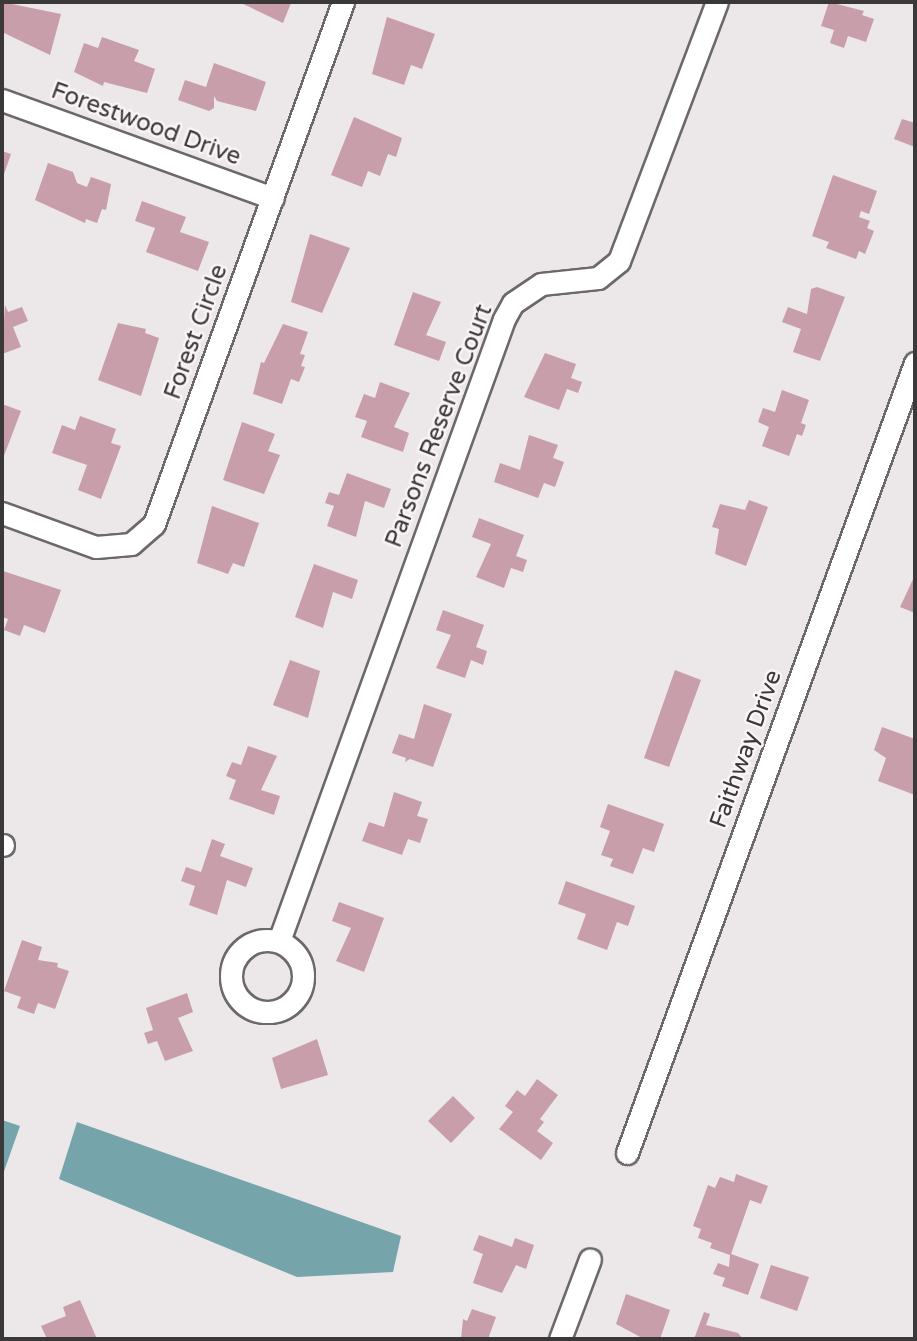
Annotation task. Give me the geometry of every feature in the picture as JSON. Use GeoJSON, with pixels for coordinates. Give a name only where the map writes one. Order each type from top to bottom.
{"type":"FeatureCollection","features":[{"type":"Feature","properties":{"kind":"street","name":"Forest Circle"},"geometry":{"type":"LineString","coordinates":[[2,513],[96,547],[131,544],[145,536],[154,524],[343,2]]}},
{"type":"Feature","properties":{"kind":"street","name":"Parsons Reserve Court"},"geometry":{"type":"LineString","coordinates":[[279,941],[504,319],[513,303],[541,284],[598,278],[619,261],[717,2]]}},
{"type":"Feature","properties":{"kind":"street","name":"Forestwood Drive"},"geometry":{"type":"LineString","coordinates":[[2,100],[273,198]]}},
{"type":"Feature","properties":{"kind":"street","name":"Faithway Drive"},"geometry":{"type":"LineString","coordinates":[[626,1153],[915,363]]}},
{"type":"Feature","properties":{"kind":"street"},"geometry":{"type":"LineString","coordinates":[[560,1339],[590,1259]]}},
{"type":"Feature","properties":{"kind":"water"},"geometry":{"type":"Polygon","coordinates":[[[2,1120],[20,1126],[2,1177],[2,1120]]]}},
{"type":"Feature","properties":{"kind":"water"},"geometry":{"type":"Polygon","coordinates":[[[77,1122],[401,1236],[393,1272],[297,1277],[59,1179],[77,1122]]]}},
{"type":"Feature","properties":{"kind":"building"},"geometry":{"type":"Polygon","coordinates":[[[2,2],[61,14],[50,55],[2,32],[2,2]]]}},
{"type":"Feature","properties":{"kind":"building"},"geometry":{"type":"Polygon","coordinates":[[[239,2],[288,2],[291,3],[283,23],[239,2]]]}},
{"type":"Feature","properties":{"kind":"building"},"geometry":{"type":"Polygon","coordinates":[[[829,2],[864,11],[862,15],[874,19],[866,42],[848,36],[844,48],[830,43],[834,30],[821,26],[829,2]]]}},
{"type":"Feature","properties":{"kind":"building"},"geometry":{"type":"Polygon","coordinates":[[[387,17],[435,34],[422,69],[411,65],[404,85],[372,74],[387,17]]]}},
{"type":"Feature","properties":{"kind":"building"},"geometry":{"type":"Polygon","coordinates":[[[102,37],[139,50],[134,61],[155,69],[147,93],[104,82],[103,86],[74,72],[84,43],[98,48],[102,37]]]}},
{"type":"Feature","properties":{"kind":"building"},"geometry":{"type":"Polygon","coordinates":[[[214,63],[266,82],[256,111],[217,101],[214,96],[214,108],[209,111],[178,100],[185,80],[206,87],[214,63]]]}},
{"type":"Feature","properties":{"kind":"building"},"geometry":{"type":"Polygon","coordinates":[[[354,117],[402,138],[396,157],[388,154],[380,176],[368,171],[362,187],[331,175],[354,117]]]}},
{"type":"Feature","properties":{"kind":"building"},"geometry":{"type":"Polygon","coordinates":[[[902,119],[915,123],[915,147],[894,139],[902,119]]]}},
{"type":"Feature","properties":{"kind":"building"},"geometry":{"type":"Polygon","coordinates":[[[2,151],[11,154],[2,180],[2,151]]]}},
{"type":"Feature","properties":{"kind":"building"},"geometry":{"type":"Polygon","coordinates":[[[48,163],[73,172],[77,183],[87,187],[91,177],[111,184],[106,210],[102,209],[97,223],[86,219],[85,223],[35,200],[48,163]]]}},
{"type":"Feature","properties":{"kind":"building"},"geometry":{"type":"Polygon","coordinates":[[[833,175],[877,191],[869,214],[861,211],[859,217],[870,221],[867,228],[874,231],[865,254],[859,251],[856,259],[826,248],[829,242],[812,236],[833,175]]]}},
{"type":"Feature","properties":{"kind":"building"},"geometry":{"type":"Polygon","coordinates":[[[142,201],[186,217],[180,232],[209,242],[198,271],[146,252],[155,228],[135,221],[142,201]]]}},
{"type":"Feature","properties":{"kind":"building"},"geometry":{"type":"Polygon","coordinates":[[[310,234],[350,248],[322,313],[291,302],[310,234]]]}},
{"type":"Feature","properties":{"kind":"building"},"geometry":{"type":"Polygon","coordinates":[[[817,287],[845,297],[820,361],[793,352],[801,329],[782,322],[788,307],[807,314],[811,289],[817,287]]]}},
{"type":"Feature","properties":{"kind":"building"},"geometry":{"type":"Polygon","coordinates":[[[413,292],[441,302],[426,335],[446,342],[439,361],[394,345],[413,292]]]}},
{"type":"Feature","properties":{"kind":"building"},"geometry":{"type":"Polygon","coordinates":[[[5,305],[8,312],[22,307],[28,321],[13,327],[21,347],[2,354],[5,305]]]}},
{"type":"Feature","properties":{"kind":"building"},"geometry":{"type":"Polygon","coordinates":[[[118,323],[146,329],[145,333],[159,338],[141,396],[98,380],[118,323]]]}},
{"type":"Feature","properties":{"kind":"building"},"geometry":{"type":"Polygon","coordinates":[[[283,324],[308,332],[300,354],[305,355],[301,366],[305,367],[299,382],[291,379],[282,404],[253,394],[261,362],[264,363],[283,324]]]}},
{"type":"Feature","properties":{"kind":"building"},"geometry":{"type":"Polygon","coordinates":[[[545,353],[576,364],[571,378],[582,382],[578,393],[567,389],[559,410],[524,397],[545,353]]]}},
{"type":"Feature","properties":{"kind":"building"},"geometry":{"type":"Polygon","coordinates":[[[380,382],[410,393],[394,427],[409,433],[403,452],[361,437],[367,421],[355,417],[364,394],[375,398],[380,382]]]}},
{"type":"Feature","properties":{"kind":"building"},"geometry":{"type":"Polygon","coordinates":[[[782,390],[809,400],[801,423],[806,425],[802,436],[797,434],[789,456],[762,446],[769,427],[758,422],[763,408],[775,412],[782,390]]]}},
{"type":"Feature","properties":{"kind":"building"},"geometry":{"type":"Polygon","coordinates":[[[2,404],[21,411],[2,461],[2,404]]]}},
{"type":"Feature","properties":{"kind":"building"},"geometry":{"type":"Polygon","coordinates":[[[80,416],[116,429],[111,443],[121,446],[101,499],[78,490],[87,465],[52,453],[62,425],[75,430],[80,416]]]}},
{"type":"Feature","properties":{"kind":"building"},"geometry":{"type":"Polygon","coordinates":[[[242,422],[275,434],[268,451],[280,455],[264,494],[223,480],[242,422]]]}},
{"type":"Feature","properties":{"kind":"building"},"geometry":{"type":"Polygon","coordinates":[[[529,435],[558,445],[553,458],[564,462],[555,487],[544,483],[538,498],[494,482],[500,463],[520,470],[529,435]]]}},
{"type":"Feature","properties":{"kind":"building"},"geometry":{"type":"Polygon","coordinates":[[[347,473],[391,489],[384,508],[365,501],[356,537],[327,526],[334,506],[325,503],[329,492],[339,495],[347,473]]]}},
{"type":"Feature","properties":{"kind":"building"},"geometry":{"type":"Polygon","coordinates":[[[749,500],[768,507],[746,566],[715,554],[719,529],[712,527],[720,504],[745,510],[749,500]]]}},
{"type":"Feature","properties":{"kind":"building"},"geometry":{"type":"Polygon","coordinates":[[[212,506],[259,523],[244,567],[233,563],[228,574],[197,563],[212,506]]]}},
{"type":"Feature","properties":{"kind":"building"},"geometry":{"type":"Polygon","coordinates":[[[479,518],[524,535],[516,556],[527,560],[523,572],[511,568],[504,588],[476,577],[491,544],[472,537],[479,518]]]}},
{"type":"Feature","properties":{"kind":"building"},"geometry":{"type":"Polygon","coordinates":[[[314,564],[358,580],[352,599],[333,592],[323,628],[295,617],[314,564]]]}},
{"type":"Feature","properties":{"kind":"building"},"geometry":{"type":"Polygon","coordinates":[[[3,571],[61,590],[45,633],[24,625],[20,636],[4,630],[8,619],[2,617],[3,571]]]}},
{"type":"Feature","properties":{"kind":"building"},"geometry":{"type":"Polygon","coordinates":[[[915,575],[915,613],[900,607],[915,575]]]}},
{"type":"Feature","properties":{"kind":"building"},"geometry":{"type":"Polygon","coordinates":[[[443,610],[484,625],[476,647],[487,651],[483,665],[471,660],[465,678],[436,668],[451,635],[436,630],[443,610]]]}},
{"type":"Feature","properties":{"kind":"building"},"geometry":{"type":"Polygon","coordinates":[[[290,660],[320,671],[308,718],[273,705],[290,660]]]}},
{"type":"Feature","properties":{"kind":"building"},"geometry":{"type":"Polygon","coordinates":[[[675,670],[701,680],[669,767],[644,758],[675,670]]]}},
{"type":"Feature","properties":{"kind":"building"},"geometry":{"type":"Polygon","coordinates":[[[424,704],[452,714],[433,767],[410,759],[405,762],[406,758],[392,753],[399,734],[414,739],[424,704]]]}},
{"type":"Feature","properties":{"kind":"building"},"geometry":{"type":"Polygon","coordinates":[[[882,727],[915,739],[915,795],[878,781],[886,758],[874,750],[882,727]]]}},
{"type":"Feature","properties":{"kind":"building"},"geometry":{"type":"Polygon","coordinates":[[[248,746],[277,756],[261,790],[280,796],[274,815],[229,799],[236,780],[226,776],[232,762],[241,765],[248,746]]]}},
{"type":"Feature","properties":{"kind":"building"},"geometry":{"type":"Polygon","coordinates":[[[394,792],[422,802],[417,816],[428,819],[420,843],[408,839],[402,855],[362,841],[369,822],[384,827],[394,792]]]}},
{"type":"Feature","properties":{"kind":"building"},"geometry":{"type":"Polygon","coordinates":[[[608,804],[664,824],[654,852],[643,848],[633,874],[610,866],[613,859],[601,855],[610,831],[600,827],[608,804]]]}},
{"type":"Feature","properties":{"kind":"building"},"geometry":{"type":"Polygon","coordinates":[[[212,839],[225,844],[220,856],[253,868],[246,887],[227,880],[217,915],[189,905],[195,886],[181,881],[186,867],[201,872],[212,839]]]}},
{"type":"Feature","properties":{"kind":"building"},"geometry":{"type":"Polygon","coordinates":[[[566,881],[635,906],[628,926],[617,922],[607,950],[577,939],[586,914],[558,904],[566,881]]]}},
{"type":"Feature","properties":{"kind":"building"},"geometry":{"type":"Polygon","coordinates":[[[339,902],[384,918],[364,972],[336,961],[351,928],[332,921],[339,902]]]}},
{"type":"Feature","properties":{"kind":"building"},"geometry":{"type":"Polygon","coordinates":[[[22,940],[42,947],[38,960],[58,963],[57,967],[69,971],[55,1009],[38,1003],[34,1014],[17,1008],[21,997],[4,991],[22,940]]]}},
{"type":"Feature","properties":{"kind":"building"},"geometry":{"type":"Polygon","coordinates":[[[187,993],[193,1012],[178,1018],[193,1051],[165,1061],[157,1041],[148,1044],[144,1033],[153,1030],[146,1008],[187,993]]]}},
{"type":"Feature","properties":{"kind":"building"},"geometry":{"type":"Polygon","coordinates":[[[317,1039],[328,1075],[281,1089],[272,1058],[317,1039]]]}},
{"type":"Feature","properties":{"kind":"building"},"geometry":{"type":"Polygon","coordinates":[[[537,1079],[558,1095],[540,1119],[544,1122],[537,1131],[553,1143],[541,1160],[499,1129],[513,1112],[505,1106],[517,1090],[525,1096],[537,1079]]]}},
{"type":"Feature","properties":{"kind":"building"},"geometry":{"type":"Polygon","coordinates":[[[453,1096],[475,1118],[451,1143],[428,1121],[453,1096]]]}},
{"type":"Feature","properties":{"kind":"building"},"geometry":{"type":"Polygon","coordinates":[[[736,1174],[768,1186],[761,1204],[750,1200],[731,1254],[759,1264],[748,1295],[722,1286],[725,1278],[713,1274],[718,1263],[729,1267],[730,1255],[710,1248],[712,1243],[698,1238],[701,1229],[693,1226],[708,1185],[715,1188],[720,1177],[734,1182],[736,1174]]]}},
{"type":"Feature","properties":{"kind":"building"},"geometry":{"type":"Polygon","coordinates":[[[479,1235],[512,1247],[515,1238],[534,1245],[526,1269],[516,1265],[502,1293],[473,1283],[483,1254],[473,1250],[479,1235]]]}},
{"type":"Feature","properties":{"kind":"building"},"geometry":{"type":"Polygon","coordinates":[[[771,1265],[809,1277],[797,1311],[760,1298],[771,1265]]]}},
{"type":"Feature","properties":{"kind":"building"},"geometry":{"type":"Polygon","coordinates":[[[626,1294],[670,1310],[660,1339],[644,1339],[616,1324],[626,1294]]]}},
{"type":"Feature","properties":{"kind":"building"},"geometry":{"type":"Polygon","coordinates":[[[80,1300],[97,1339],[47,1339],[41,1326],[66,1316],[63,1307],[80,1300]]]}},
{"type":"Feature","properties":{"kind":"building"},"geometry":{"type":"Polygon","coordinates":[[[472,1309],[496,1317],[488,1339],[461,1339],[463,1319],[467,1321],[472,1309]]]}},
{"type":"Feature","properties":{"kind":"building"},"geometry":{"type":"Polygon","coordinates":[[[704,1312],[710,1314],[706,1325],[738,1333],[743,1339],[694,1339],[704,1312]]]}}]}
